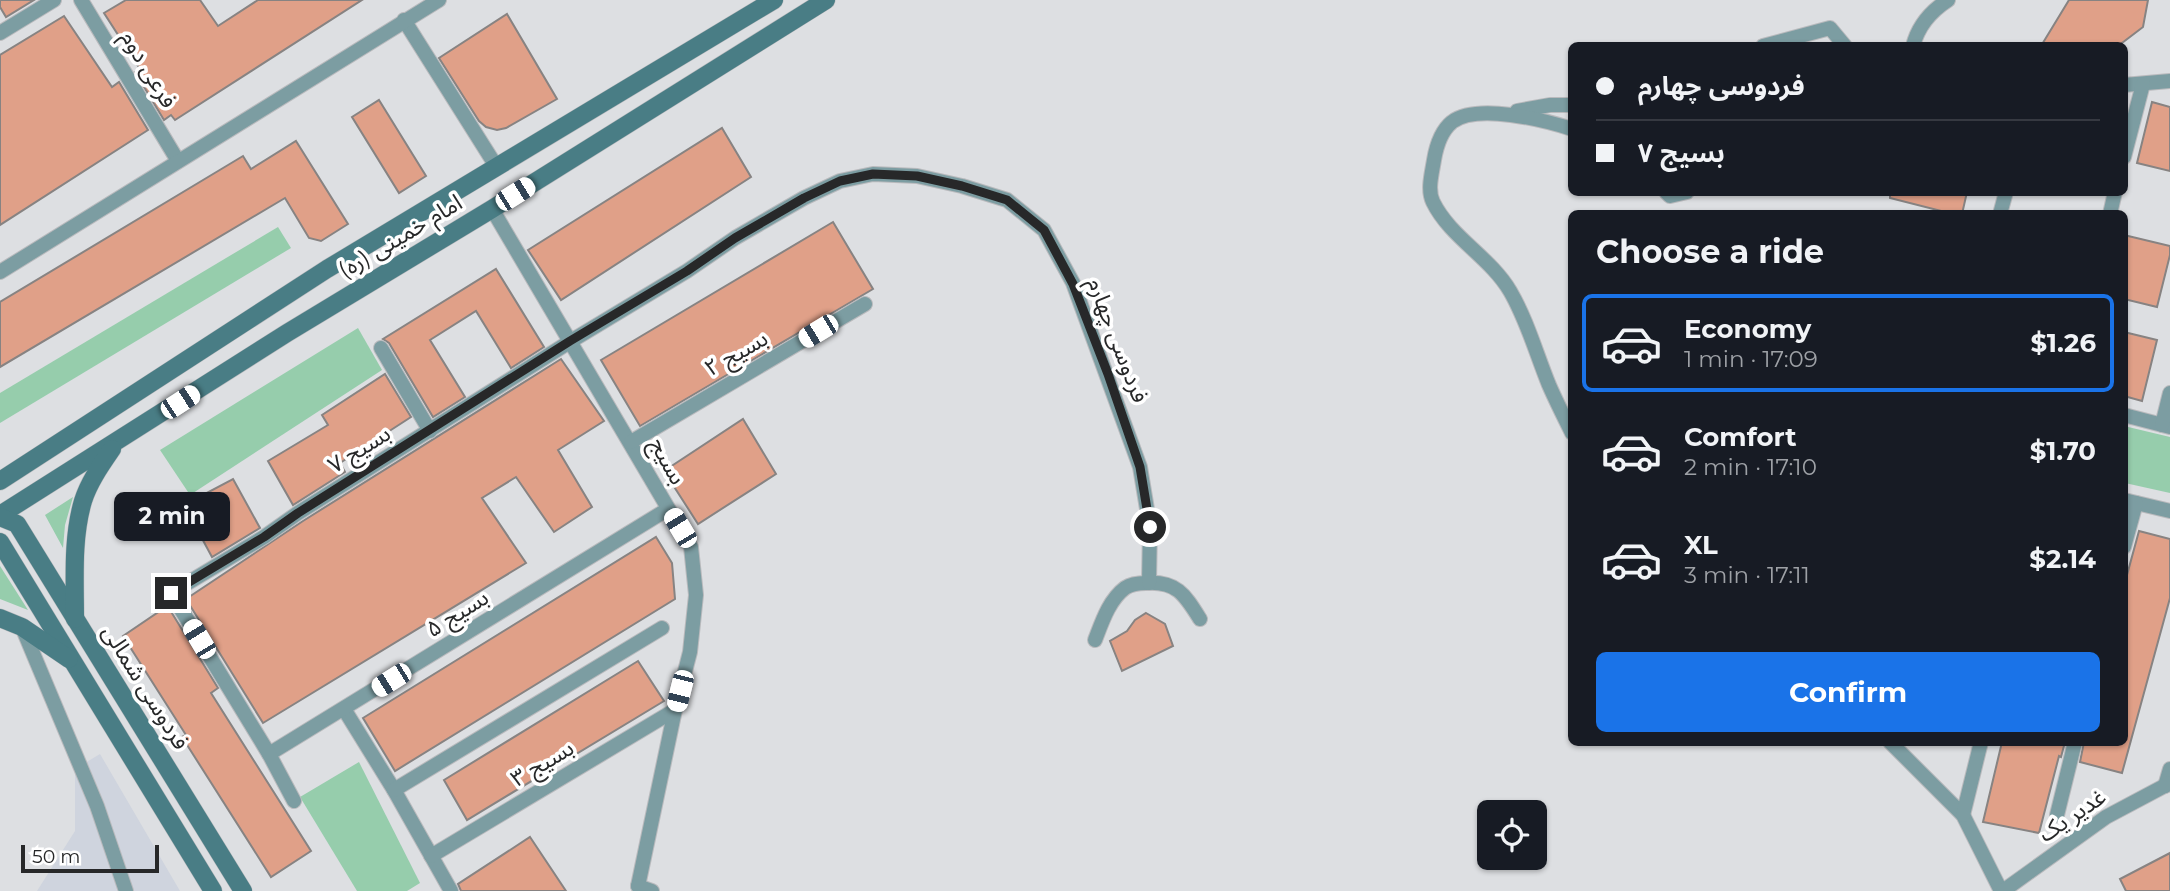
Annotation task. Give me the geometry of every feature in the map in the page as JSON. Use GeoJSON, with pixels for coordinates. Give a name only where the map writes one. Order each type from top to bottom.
{"type":"FeatureCollection","features":[{"type":"Feature","properties":{"kind":"main road","name":"امام خمینی (ره)"},"geometry":{"type":"LineString","coordinates":[[0,481],[327,269],[774,0]]}},
{"type":"Feature","properties":{"kind":"main road","name":"امام خمینی (ره)"},"geometry":{"type":"LineString","coordinates":[[0,516],[287,333],[492,209],[826,0]]}},
{"type":"Feature","properties":{"kind":"main road"},"geometry":{"type":"LineString","coordinates":[[75,619],[75,561],[83,500],[95,473],[116,443]]}},
{"type":"Feature","properties":{"kind":"main road","name":"فردوسی شمالی"},"geometry":{"type":"LineString","coordinates":[[0,516],[17,524],[243,891]]}},
{"type":"Feature","properties":{"kind":"main road","name":"فردوسی شمالی"},"geometry":{"type":"LineString","coordinates":[[0,542],[213,891]]}},
{"type":"Feature","properties":{"kind":"main road"},"geometry":{"type":"LineString","coordinates":[[0,618],[22,627],[76,663]]}},
{"type":"Feature","properties":{"kind":"street"},"geometry":{"type":"LineString","coordinates":[[0,33],[54,0]]}},
{"type":"Feature","properties":{"kind":"street","name":"فرعی دوم"},"geometry":{"type":"LineString","coordinates":[[81,0],[178,161]]}},
{"type":"Feature","properties":{"kind":"street"},"geometry":{"type":"LineString","coordinates":[[0,254],[4,269],[439,0]]}},
{"type":"Feature","properties":{"kind":"street"},"geometry":{"type":"LineString","coordinates":[[1914,38],[1938,6],[1948,0]]}},
{"type":"Feature","properties":{"kind":"street"},"geometry":{"type":"LineString","coordinates":[[404,20],[496,166]]}},
{"type":"Feature","properties":{"kind":"street"},"geometry":{"type":"LineString","coordinates":[[1778,42],[1830,28],[1842,42]]}},
{"type":"Feature","properties":{"kind":"street"},"geometry":{"type":"LineString","coordinates":[[2128,85],[2170,81]]}},
{"type":"Feature","properties":{"kind":"street"},"geometry":{"type":"LineString","coordinates":[[2128,142],[2143,84]]}},
{"type":"Feature","properties":{"kind":"street"},"geometry":{"type":"LineString","coordinates":[[1568,104],[1502,114],[1464,116],[1450,123],[1437,146],[1430,181],[1431,199],[1440,215],[1509,289],[1568,425]]}},
{"type":"Feature","properties":{"kind":"street"},"geometry":{"type":"LineString","coordinates":[[1502,114],[1541,119],[1568,128]]}},
{"type":"Feature","properties":{"kind":"street","name":"فردوسی چهارم"},"geometry":{"type":"LineString","coordinates":[[570,341],[687,271],[735,238],[804,198],[840,181],[873,174],[917,176],[1007,200],[1044,230],[1073,284],[1108,374],[1140,467],[1150,527],[1149,583]]}},
{"type":"Feature","properties":{"kind":"street","name":"بسیج"},"geometry":{"type":"LineString","coordinates":[[492,209],[691,547],[696,595],[690,652],[640,889]]}},
{"type":"Feature","properties":{"kind":"street","name":"بسیج ۲"},"geometry":{"type":"LineString","coordinates":[[631,442],[865,304]]}},
{"type":"Feature","properties":{"kind":"street","name":"بسیج ۷"},"geometry":{"type":"LineString","coordinates":[[269,754],[171,593],[264,537],[570,341]]}},
{"type":"Feature","properties":{"kind":"street"},"geometry":{"type":"LineString","coordinates":[[382,348],[430,431]]}},
{"type":"Feature","properties":{"kind":"street"},"geometry":{"type":"LineString","coordinates":[[2128,416],[2166,426],[2170,393]]}},
{"type":"Feature","properties":{"kind":"street"},"geometry":{"type":"LineString","coordinates":[[2130,502],[2170,512]]}},
{"type":"Feature","properties":{"kind":"street","name":"بسیج ۵"},"geometry":{"type":"LineString","coordinates":[[269,754],[668,509]]}},
{"type":"Feature","properties":{"kind":"street"},"geometry":{"type":"LineString","coordinates":[[1095,640],[1104,616],[1126,587],[1166,583],[1176,587],[1189,600],[1200,619]]}},
{"type":"Feature","properties":{"kind":"street"},"geometry":{"type":"LineString","coordinates":[[22,627],[97,806],[127,891]]}},
{"type":"Feature","properties":{"kind":"street"},"geometry":{"type":"LineString","coordinates":[[394,790],[662,628]]}},
{"type":"Feature","properties":{"kind":"street"},"geometry":{"type":"LineString","coordinates":[[344,709],[451,891]]}},
{"type":"Feature","properties":{"kind":"street","name":"بسیج ۳"},"geometry":{"type":"LineString","coordinates":[[431,856],[676,710]]}},
{"type":"Feature","properties":{"kind":"street"},"geometry":{"type":"LineString","coordinates":[[1894,746],[1963,815],[2002,891]]}},
{"type":"Feature","properties":{"kind":"street"},"geometry":{"type":"LineString","coordinates":[[1963,815],[1980,746]]}},
{"type":"Feature","properties":{"kind":"street"},"geometry":{"type":"LineString","coordinates":[[2057,815],[2074,746]]}},
{"type":"Feature","properties":{"kind":"street"},"geometry":{"type":"LineString","coordinates":[[269,754],[294,801]]}},
{"type":"Feature","properties":{"kind":"street"},"geometry":{"type":"LineString","coordinates":[[2168,785],[2170,769]]}},
{"type":"Feature","properties":{"kind":"street","name":"غدیر یک"},"geometry":{"type":"LineString","coordinates":[[2002,891],[2106,817],[2168,785]]}},
{"type":"Feature","properties":{"kind":"shaded area"},"geometry":{"type":"Polygon","coordinates":[[[100,754],[180,891],[37,891],[75,831],[75,769],[100,754]]]}},
{"type":"Feature","properties":{"kind":"green space"},"geometry":{"type":"Polygon","coordinates":[[[278,227],[291,248],[0,423],[0,393],[278,227]]]}},
{"type":"Feature","properties":{"kind":"green space"},"geometry":{"type":"Polygon","coordinates":[[[358,328],[382,370],[190,495],[160,450],[358,328]]]}},
{"type":"Feature","properties":{"kind":"green space"},"geometry":{"type":"Polygon","coordinates":[[[2128,427],[2170,437],[2170,493],[2128,484],[2128,427]]]}},
{"type":"Feature","properties":{"kind":"green space"},"geometry":{"type":"Polygon","coordinates":[[[73,497],[65,525],[63,548],[45,515],[73,497]]]}},
{"type":"Feature","properties":{"kind":"green space"},"geometry":{"type":"Polygon","coordinates":[[[0,566],[28,610],[0,599],[0,566]]]}},
{"type":"Feature","properties":{"kind":"green space"},"geometry":{"type":"Polygon","coordinates":[[[359,762],[420,883],[407,891],[357,891],[300,797],[359,762]]]}},
{"type":"Feature","properties":{"kind":"building"},"geometry":{"type":"Polygon","coordinates":[[[0,0],[34,0],[6,17],[0,7],[0,0]]]}},
{"type":"Feature","properties":{"kind":"building"},"geometry":{"type":"Polygon","coordinates":[[[126,0],[200,0],[218,26],[258,0],[362,0],[175,120],[171,115],[164,120],[135,72],[140,69],[104,13],[126,0]]]}},
{"type":"Feature","properties":{"kind":"building"},"geometry":{"type":"Polygon","coordinates":[[[2069,0],[2148,0],[2143,27],[2123,42],[2043,42],[2069,0]]]}},
{"type":"Feature","properties":{"kind":"building"},"geometry":{"type":"Polygon","coordinates":[[[507,14],[557,99],[506,128],[497,130],[486,127],[479,121],[439,58],[507,14]]]}},
{"type":"Feature","properties":{"kind":"building"},"geometry":{"type":"Polygon","coordinates":[[[64,16],[112,87],[119,82],[148,130],[0,225],[0,55],[64,16]]]}},
{"type":"Feature","properties":{"kind":"building"},"geometry":{"type":"Polygon","coordinates":[[[379,100],[426,176],[399,193],[352,117],[379,100]]]}},
{"type":"Feature","properties":{"kind":"building"},"geometry":{"type":"Polygon","coordinates":[[[2152,102],[2170,107],[2170,171],[2137,163],[2152,102]]]}},
{"type":"Feature","properties":{"kind":"building"},"geometry":{"type":"Polygon","coordinates":[[[722,128],[751,177],[561,300],[528,250],[722,128]]]}},
{"type":"Feature","properties":{"kind":"building"},"geometry":{"type":"Polygon","coordinates":[[[296,141],[348,224],[321,241],[309,238],[285,198],[0,367],[0,302],[243,156],[251,169],[296,141]]]}},
{"type":"Feature","properties":{"kind":"building"},"geometry":{"type":"Polygon","coordinates":[[[1966,196],[1963,210],[1937,210],[1890,198],[1966,196]]]}},
{"type":"Feature","properties":{"kind":"building"},"geometry":{"type":"Polygon","coordinates":[[[833,222],[873,289],[640,426],[601,360],[833,222]]]}},
{"type":"Feature","properties":{"kind":"building"},"geometry":{"type":"Polygon","coordinates":[[[2128,236],[2170,246],[2157,307],[2128,300],[2128,236]]]}},
{"type":"Feature","properties":{"kind":"building"},"geometry":{"type":"Polygon","coordinates":[[[496,269],[544,347],[511,368],[476,311],[430,340],[465,397],[433,417],[389,343],[383,339],[496,269]]]}},
{"type":"Feature","properties":{"kind":"building"},"geometry":{"type":"Polygon","coordinates":[[[2128,333],[2157,340],[2142,401],[2128,397],[2128,333]]]}},
{"type":"Feature","properties":{"kind":"building"},"geometry":{"type":"Polygon","coordinates":[[[561,359],[604,421],[558,450],[592,507],[554,532],[516,477],[482,498],[526,563],[263,723],[186,599],[303,521],[561,359]]]}},
{"type":"Feature","properties":{"kind":"building"},"geometry":{"type":"Polygon","coordinates":[[[385,374],[411,417],[340,463],[345,472],[293,505],[268,461],[328,425],[322,415],[385,374]]]}},
{"type":"Feature","properties":{"kind":"building"},"geometry":{"type":"Polygon","coordinates":[[[743,419],[776,474],[698,524],[664,471],[743,419]]]}},
{"type":"Feature","properties":{"kind":"building"},"geometry":{"type":"Polygon","coordinates":[[[233,479],[260,528],[212,557],[184,505],[233,479]]]}},
{"type":"Feature","properties":{"kind":"building"},"geometry":{"type":"Polygon","coordinates":[[[2139,531],[2170,539],[2170,598],[2122,773],[2080,762],[2083,746],[2128,746],[2128,571],[2139,531]]]}},
{"type":"Feature","properties":{"kind":"building"},"geometry":{"type":"Polygon","coordinates":[[[656,537],[672,563],[675,599],[395,771],[363,718],[656,537]]]}},
{"type":"Feature","properties":{"kind":"building"},"geometry":{"type":"Polygon","coordinates":[[[163,609],[165,612],[170,610],[218,688],[211,693],[311,851],[271,877],[182,737],[186,735],[123,636],[163,609]]]}},
{"type":"Feature","properties":{"kind":"building"},"geometry":{"type":"Polygon","coordinates":[[[1146,613],[1165,624],[1173,646],[1122,671],[1110,641],[1127,631],[1135,620],[1146,613]]]}},
{"type":"Feature","properties":{"kind":"building"},"geometry":{"type":"Polygon","coordinates":[[[638,661],[664,701],[467,820],[444,780],[638,661]]]}},
{"type":"Feature","properties":{"kind":"building"},"geometry":{"type":"Polygon","coordinates":[[[2001,746],[2064,746],[2039,833],[1983,822],[2001,746]]]}},
{"type":"Feature","properties":{"kind":"building"},"geometry":{"type":"Polygon","coordinates":[[[530,837],[566,891],[461,891],[458,884],[530,837]]]}},
{"type":"Feature","properties":{"kind":"building"},"geometry":{"type":"Polygon","coordinates":[[[2170,853],[2170,891],[2126,891],[2120,879],[2170,853]]]}},
{"type":"Feature","properties":{"kind":"route"},"geometry":{"type":"LineString","coordinates":[[171,593],[264,537],[570,341],[687,271],[735,238],[804,198],[840,181],[873,174],[917,176],[1007,200],[1044,230],[1073,284],[1108,374],[1140,467],[1150,527]]}}]}
